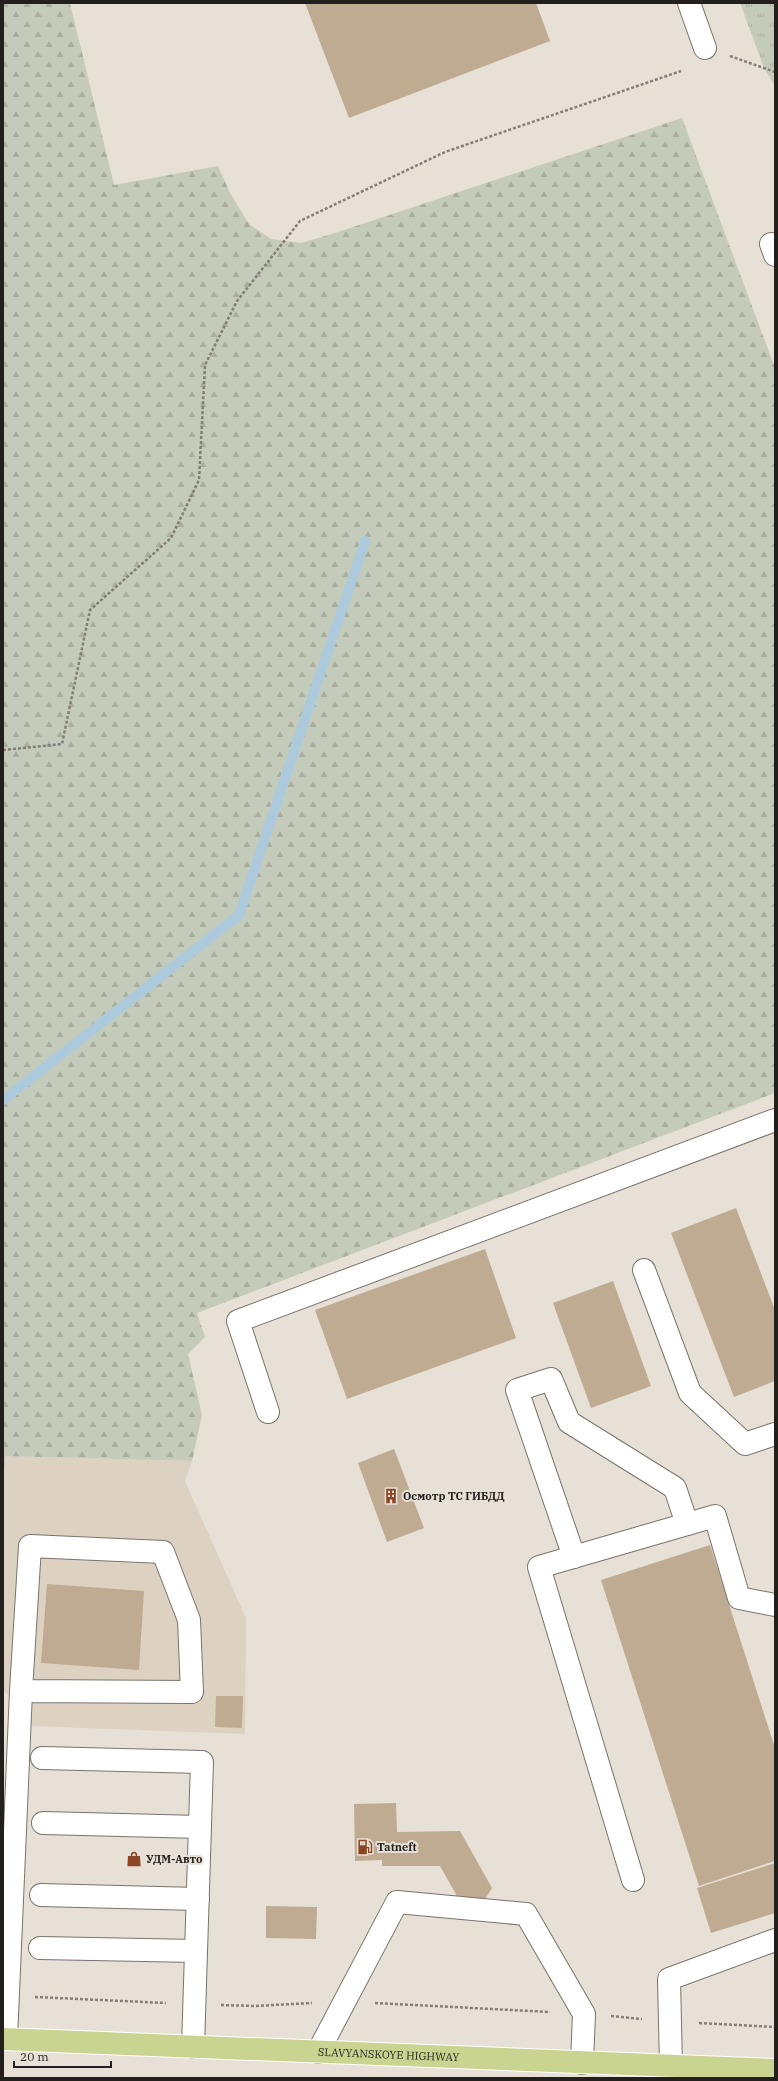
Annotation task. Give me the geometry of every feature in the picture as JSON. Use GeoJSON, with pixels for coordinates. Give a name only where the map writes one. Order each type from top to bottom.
{"type":"FeatureCollection","features":[{"type":"Feature","properties":{"kind":"main road","name":"SLAVYANSKOYE HIGHWAY"},"geometry":{"type":"LineString","coordinates":[[5,2039],[775,2070]]}},
{"type":"Feature","properties":{"kind":"lane"},"geometry":{"type":"LineString","coordinates":[[689,3],[705,48]]}},
{"type":"Feature","properties":{"kind":"lane"},"geometry":{"type":"LineString","coordinates":[[268,1412],[238,1321],[775,1120]]}},
{"type":"Feature","properties":{"kind":"lane"},"geometry":{"type":"LineString","coordinates":[[644,1270],[690,1394],[745,1444],[775,1434]]}},
{"type":"Feature","properties":{"kind":"lane"},"geometry":{"type":"LineString","coordinates":[[574,1557],[517,1390],[551,1379],[569,1422],[676,1488],[687,1524]]}},
{"type":"Feature","properties":{"kind":"lane"},"geometry":{"type":"LineString","coordinates":[[634,1880],[539,1567],[715,1516],[739,1598],[775,1605]]}},
{"type":"Feature","properties":{"kind":"lane"},"geometry":{"type":"LineString","coordinates":[[5,2039],[21,1691],[30,1546],[163,1552],[189,1620],[192,1692],[21,1691]]}},
{"type":"Feature","properties":{"kind":"lane"},"geometry":{"type":"LineString","coordinates":[[42,1758],[202,1762],[193,2047]]}},
{"type":"Feature","properties":{"kind":"lane"},"geometry":{"type":"LineString","coordinates":[[43,1824],[200,1827]]}},
{"type":"Feature","properties":{"kind":"lane"},"geometry":{"type":"LineString","coordinates":[[41,1895],[198,1899]]}},
{"type":"Feature","properties":{"kind":"lane"},"geometry":{"type":"LineString","coordinates":[[318,2052],[397,1902],[526,1914],[584,2014],[582,2063]]}},
{"type":"Feature","properties":{"kind":"lane"},"geometry":{"type":"LineString","coordinates":[[671,2066],[669,1979],[775,1940]]}},
{"type":"Feature","properties":{"kind":"lane"},"geometry":{"type":"LineString","coordinates":[[40,1948],[196,1951]]}},
{"type":"Feature","properties":{"kind":"path"},"geometry":{"type":"LineString","coordinates":[[705,48],[775,72]]}},
{"type":"Feature","properties":{"kind":"path"},"geometry":{"type":"LineString","coordinates":[[3,750],[62,744],[90,610],[171,538],[199,480],[205,364],[237,301],[300,221],[445,152],[681,71]]}},
{"type":"Feature","properties":{"kind":"path"},"geometry":{"type":"LineString","coordinates":[[7,1996],[254,2006],[344,2002],[584,2014],[775,2027]]}},
{"type":"Feature","properties":{"kind":"shaded area"},"geometry":{"type":"Polygon","coordinates":[[[5,1456],[192,1461],[185,1481],[246,1618],[245,1734],[32,1726],[3,1689],[3,1485],[5,1456]]]}},
{"type":"Feature","properties":{"kind":"green space"},"geometry":{"type":"Polygon","coordinates":[[[3,3],[70,3],[114,185],[218,166],[230,193],[249,224],[271,239],[301,243],[332,234],[682,118],[775,368],[775,1093],[197,1313],[205,1337],[188,1354],[202,1415],[192,1461],[5,1456],[3,1485],[3,3]]]}},
{"type":"Feature","properties":{"kind":"green space"},"geometry":{"type":"Polygon","coordinates":[[[740,3],[775,3],[775,86],[764,68],[740,3]]]}},
{"type":"Feature","properties":{"kind":"building"},"geometry":{"type":"Polygon","coordinates":[[[305,3],[536,3],[550,41],[349,118],[305,3]]]}},
{"type":"Feature","properties":{"kind":"building"},"geometry":{"type":"Polygon","coordinates":[[[736,1208],[775,1310],[775,1381],[734,1397],[671,1233],[736,1208]]]}},
{"type":"Feature","properties":{"kind":"building"},"geometry":{"type":"Polygon","coordinates":[[[485,1249],[516,1338],[347,1399],[315,1310],[485,1249]]]}},
{"type":"Feature","properties":{"kind":"building"},"geometry":{"type":"Polygon","coordinates":[[[613,1281],[651,1386],[591,1408],[553,1303],[613,1281]]]}},
{"type":"Feature","properties":{"kind":"building","name":"Осмотр ТС ГИБДД"},"geometry":{"type":"Polygon","coordinates":[[[394,1449],[424,1528],[387,1542],[358,1463],[394,1449]]]}},
{"type":"Feature","properties":{"kind":"building"},"geometry":{"type":"Polygon","coordinates":[[[710,1545],[775,1748],[775,1861],[699,1886],[601,1580],[710,1545]]]}},
{"type":"Feature","properties":{"kind":"building"},"geometry":{"type":"Polygon","coordinates":[[[47,1584],[144,1591],[139,1670],[41,1663],[47,1584]]]}},
{"type":"Feature","properties":{"kind":"building"},"geometry":{"type":"Polygon","coordinates":[[[216,1696],[243,1696],[242,1728],[215,1727],[216,1696]]]}},
{"type":"Feature","properties":{"kind":"building"},"geometry":{"type":"Polygon","coordinates":[[[396,1803],[397,1832],[460,1831],[492,1888],[482,1904],[462,1905],[440,1866],[382,1866],[382,1860],[355,1861],[354,1804],[396,1803]]]}},
{"type":"Feature","properties":{"kind":"building"},"geometry":{"type":"Polygon","coordinates":[[[775,1863],[775,1913],[711,1933],[697,1888],[775,1863]]]}},
{"type":"Feature","properties":{"kind":"building"},"geometry":{"type":"Polygon","coordinates":[[[266,1906],[317,1907],[316,1939],[266,1938],[266,1906]]]}},
{"type":"Feature","properties":{"kind":"waterway"},"geometry":{"type":"LineString","coordinates":[[3,1100],[239,915],[365,541]]}},
{"type":"Feature","properties":{"kind":"place","name":"Осмотр ТС ГИБДД"},"geometry":{"type":"Point","coordinates":[391,1496]}},
{"type":"Feature","properties":{"kind":"place","name":"Tatneft"},"geometry":{"type":"Point","coordinates":[365,1847]}},
{"type":"Feature","properties":{"kind":"place","name":"УДМ-Авто"},"geometry":{"type":"Point","coordinates":[134,1859]}}]}
